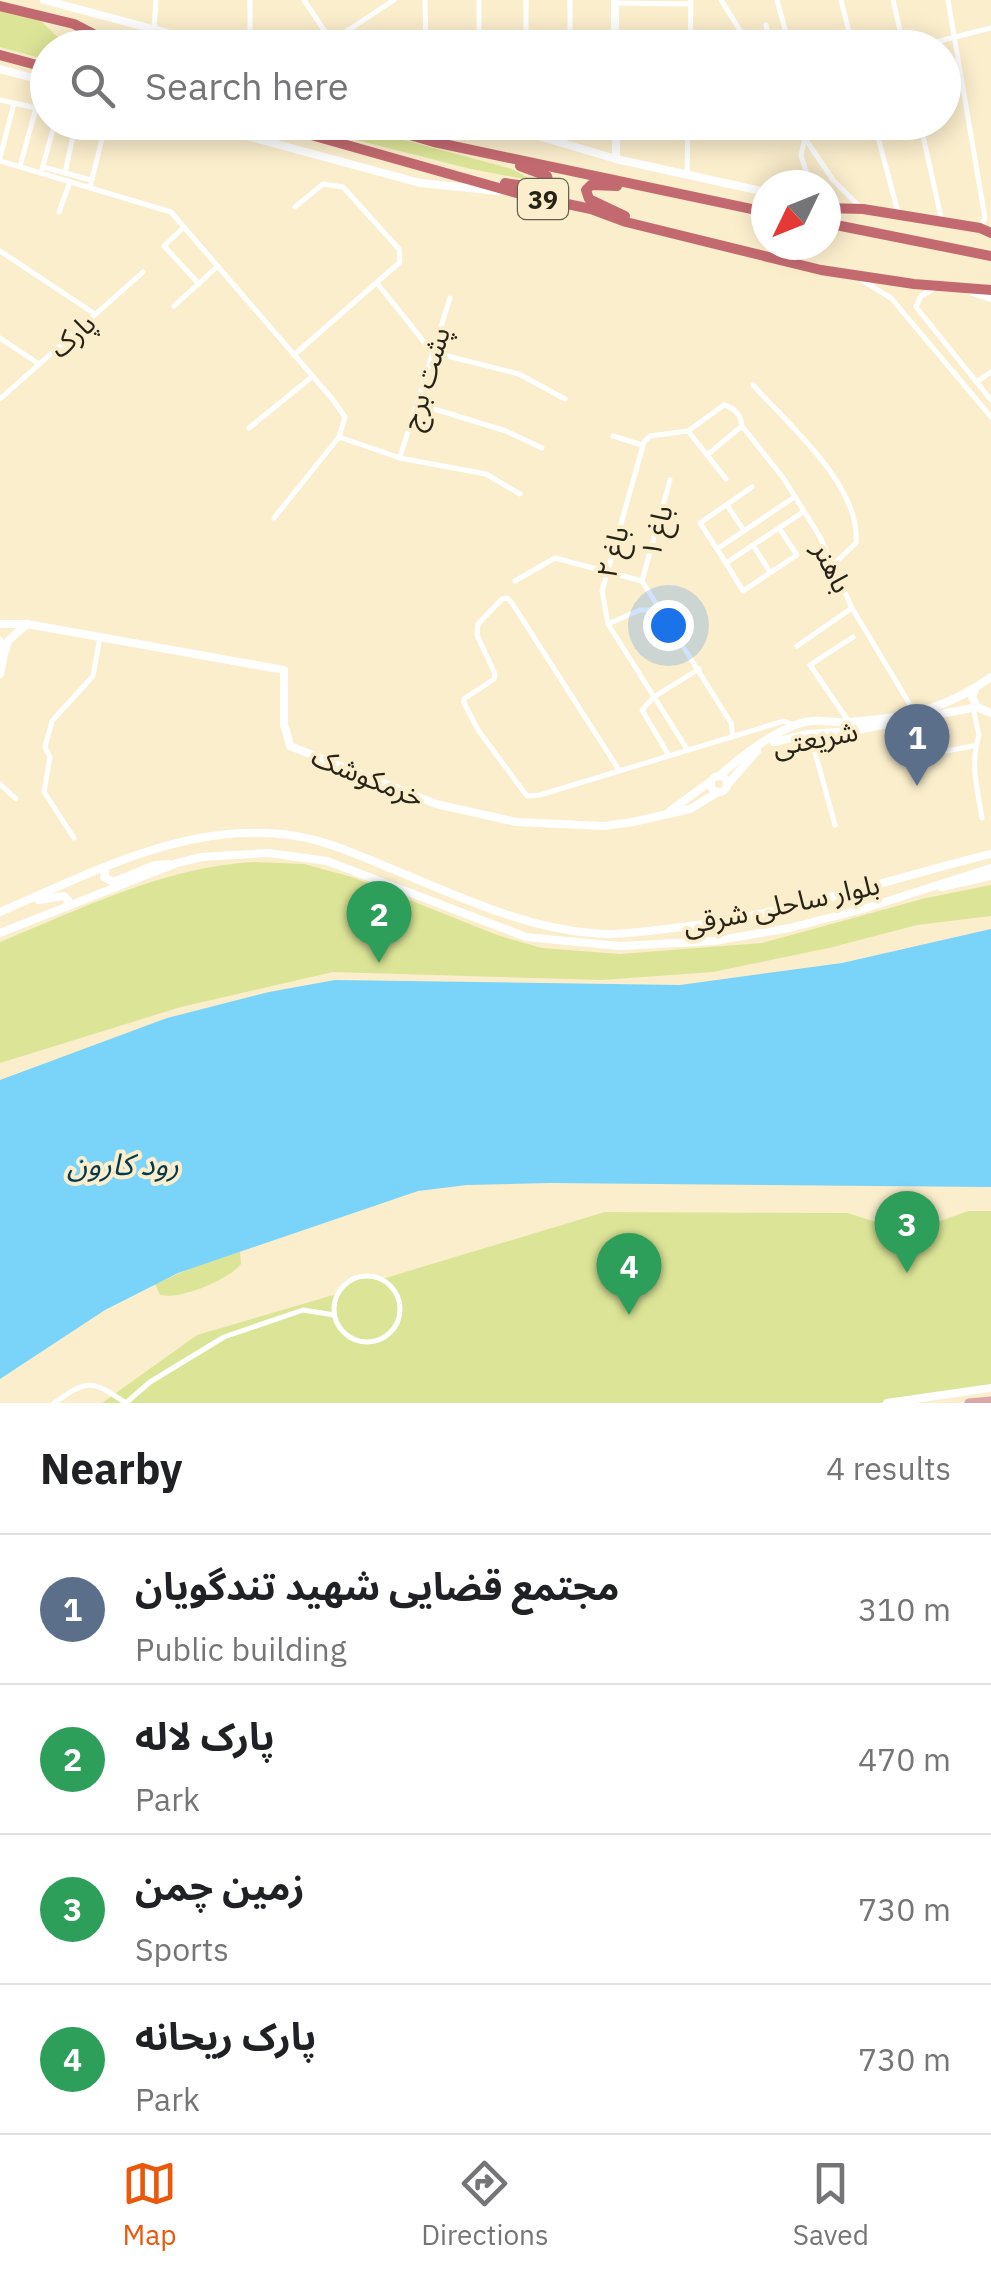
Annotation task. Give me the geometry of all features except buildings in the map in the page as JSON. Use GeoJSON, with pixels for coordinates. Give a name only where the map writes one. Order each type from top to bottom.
{"type":"FeatureCollection","features":[{"type":"Feature","properties":{"kind":"highway"},"geometry":{"type":"LineString","coordinates":[[0,6],[86,30]]}},
{"type":"Feature","properties":{"kind":"highway"},"geometry":{"type":"LineString","coordinates":[[0,56],[30,64]]}},
{"type":"Feature","properties":{"kind":"highway","name":"39"},"geometry":{"type":"LineString","coordinates":[[331,140],[520,194],[851,275],[991,290]]}},
{"type":"Feature","properties":{"kind":"highway","name":"39"},"geometry":{"type":"LineString","coordinates":[[434,140],[751,209]]}},
{"type":"Feature","properties":{"kind":"highway"},"geometry":{"type":"LineString","coordinates":[[470,178],[538,188],[550,184],[547,176],[488,154]]}},
{"type":"Feature","properties":{"kind":"highway"},"geometry":{"type":"LineString","coordinates":[[636,224],[590,198],[588,187],[663,189]]}},
{"type":"Feature","properties":{"kind":"highway"},"geometry":{"type":"LineString","coordinates":[[841,208],[987,229]]}},
{"type":"Feature","properties":{"kind":"highway"},"geometry":{"type":"LineString","coordinates":[[841,226],[991,256]]}},
{"type":"Feature","properties":{"kind":"main road"},"geometry":{"type":"LineString","coordinates":[[44,0],[161,30]]}},
{"type":"Feature","properties":{"kind":"main road"},"geometry":{"type":"LineString","coordinates":[[615,2],[616,30]]}},
{"type":"Feature","properties":{"kind":"main road"},"geometry":{"type":"LineString","coordinates":[[0,69],[30,77]]}},
{"type":"Feature","properties":{"kind":"main road"},"geometry":{"type":"LineString","coordinates":[[262,140],[420,183],[520,194]]}},
{"type":"Feature","properties":{"kind":"main road"},"geometry":{"type":"LineString","coordinates":[[553,140],[616,159],[751,189]]}},
{"type":"Feature","properties":{"kind":"main road"},"geometry":{"type":"LineString","coordinates":[[616,140],[616,159]]}},
{"type":"Feature","properties":{"kind":"main road"},"geometry":{"type":"LineString","coordinates":[[964,289],[991,298]]}},
{"type":"Feature","properties":{"kind":"main road","name":"خرمکوشک"},"geometry":{"type":"LineString","coordinates":[[0,624],[27,624],[284,670],[284,724],[290,746],[436,804],[478,815],[555,825],[604,826],[661,816]]}},
{"type":"Feature","properties":{"kind":"main road"},"geometry":{"type":"LineString","coordinates":[[0,674],[4,654],[16,631],[27,624]]}},
{"type":"Feature","properties":{"kind":"main road"},"geometry":{"type":"LineString","coordinates":[[0,641],[4,654]]}},
{"type":"Feature","properties":{"kind":"main road","name":"شریعتی"},"geometry":{"type":"LineString","coordinates":[[661,816],[715,779],[748,750],[806,724],[851,727],[947,706],[991,677]]}},
{"type":"Feature","properties":{"kind":"main road"},"geometry":{"type":"LineString","coordinates":[[976,687],[972,697],[975,708],[991,713]]}},
{"type":"Feature","properties":{"kind":"main road","name":"شریعتی"},"geometry":{"type":"LineString","coordinates":[[727,784],[752,754],[777,738],[975,708]]}},
{"type":"Feature","properties":{"kind":"main road"},"geometry":{"type":"LineString","coordinates":[[806,724],[811,734]]}},
{"type":"Feature","properties":{"kind":"main road"},"geometry":{"type":"LineString","coordinates":[[661,816],[690,809],[724,790],[725,778],[715,779],[712,788],[718,792]]}},
{"type":"Feature","properties":{"kind":"main road","name":"بلوار ساحلی شرقی"},"geometry":{"type":"LineString","coordinates":[[0,912],[173,843],[240,833],[301,837],[345,850],[530,924],[594,934],[713,924],[991,854]]}},
{"type":"Feature","properties":{"kind":"main road","name":"بلوار ساحلی شرقی"},"geometry":{"type":"LineString","coordinates":[[0,933],[177,863],[221,855],[268,853],[326,861],[526,937],[592,945],[714,941],[790,928],[991,868]]}},
{"type":"Feature","properties":{"kind":"main road"},"geometry":{"type":"LineString","coordinates":[[106,867],[104,877],[113,882],[155,865],[177,863]]}},
{"type":"Feature","properties":{"kind":"main road"},"geometry":{"type":"LineString","coordinates":[[876,884],[874,892],[882,898],[991,876]]}},
{"type":"Feature","properties":{"kind":"main road"},"geometry":{"type":"LineString","coordinates":[[848,892],[860,896],[864,909]]}},
{"type":"Feature","properties":{"kind":"main road"},"geometry":{"type":"LineString","coordinates":[[24,902],[64,896],[69,901],[66,907]]}},
{"type":"Feature","properties":{"kind":"main road"},"geometry":{"type":"LineString","coordinates":[[887,1403],[991,1388]]}},
{"type":"Feature","properties":{"kind":"main road"},"geometry":{"type":"LineString","coordinates":[[969,1403],[991,1400]]}},
{"type":"Feature","properties":{"kind":"street"},"geometry":{"type":"LineString","coordinates":[[154,28],[156,0]]}},
{"type":"Feature","properties":{"kind":"street"},"geometry":{"type":"LineString","coordinates":[[250,0],[250,30]]}},
{"type":"Feature","properties":{"kind":"street"},"geometry":{"type":"LineString","coordinates":[[304,0],[324,30]]}},
{"type":"Feature","properties":{"kind":"street"},"geometry":{"type":"LineString","coordinates":[[353,30],[394,0]]}},
{"type":"Feature","properties":{"kind":"street"},"geometry":{"type":"LineString","coordinates":[[424,0],[425,30]]}},
{"type":"Feature","properties":{"kind":"street"},"geometry":{"type":"LineString","coordinates":[[479,0],[480,30]]}},
{"type":"Feature","properties":{"kind":"street"},"geometry":{"type":"LineString","coordinates":[[526,0],[526,30]]}},
{"type":"Feature","properties":{"kind":"street"},"geometry":{"type":"LineString","coordinates":[[570,0],[570,30]]}},
{"type":"Feature","properties":{"kind":"street"},"geometry":{"type":"LineString","coordinates":[[721,0],[739,30]]}},
{"type":"Feature","properties":{"kind":"street"},"geometry":{"type":"LineString","coordinates":[[777,0],[785,30]]}},
{"type":"Feature","properties":{"kind":"street"},"geometry":{"type":"LineString","coordinates":[[841,0],[848,30]]}},
{"type":"Feature","properties":{"kind":"street"},"geometry":{"type":"LineString","coordinates":[[893,0],[900,30]]}},
{"type":"Feature","properties":{"kind":"street"},"geometry":{"type":"LineString","coordinates":[[948,0],[954,30]]}},
{"type":"Feature","properties":{"kind":"street"},"geometry":{"type":"LineString","coordinates":[[615,2],[691,2],[690,30]]}},
{"type":"Feature","properties":{"kind":"street"},"geometry":{"type":"LineString","coordinates":[[766,25],[767,30]]}},
{"type":"Feature","properties":{"kind":"street"},"geometry":{"type":"LineString","coordinates":[[961,35],[991,28]]}},
{"type":"Feature","properties":{"kind":"street"},"geometry":{"type":"LineString","coordinates":[[961,72],[987,229]]}},
{"type":"Feature","properties":{"kind":"street"},"geometry":{"type":"LineString","coordinates":[[0,100],[30,107]]}},
{"type":"Feature","properties":{"kind":"street"},"geometry":{"type":"LineString","coordinates":[[14,103],[0,160],[64,173],[163,208],[218,266],[345,417],[339,438],[274,518]]}},
{"type":"Feature","properties":{"kind":"street"},"geometry":{"type":"LineString","coordinates":[[20,167],[30,130]]}},
{"type":"Feature","properties":{"kind":"street"},"geometry":{"type":"LineString","coordinates":[[42,170],[50,140]]}},
{"type":"Feature","properties":{"kind":"street"},"geometry":{"type":"LineString","coordinates":[[64,173],[72,140]]}},
{"type":"Feature","properties":{"kind":"street"},"geometry":{"type":"LineString","coordinates":[[90,184],[102,140]]}},
{"type":"Feature","properties":{"kind":"street"},"geometry":{"type":"LineString","coordinates":[[688,140],[688,175]]}},
{"type":"Feature","properties":{"kind":"street"},"geometry":{"type":"LineString","coordinates":[[879,140],[899,216]]}},
{"type":"Feature","properties":{"kind":"street"},"geometry":{"type":"LineString","coordinates":[[924,140],[942,222]]}},
{"type":"Feature","properties":{"kind":"street"},"geometry":{"type":"LineString","coordinates":[[805,142],[801,156],[806,170]]}},
{"type":"Feature","properties":{"kind":"street"},"geometry":{"type":"LineString","coordinates":[[805,142],[862,210]]}},
{"type":"Feature","properties":{"kind":"street"},"geometry":{"type":"LineString","coordinates":[[42,170],[70,182],[90,184]]}},
{"type":"Feature","properties":{"kind":"street"},"geometry":{"type":"LineString","coordinates":[[59,212],[70,182]]}},
{"type":"Feature","properties":{"kind":"street"},"geometry":{"type":"LineString","coordinates":[[294,355],[400,262],[400,249],[343,186],[328,182],[295,207]]}},
{"type":"Feature","properties":{"kind":"street"},"geometry":{"type":"LineString","coordinates":[[184,227],[164,246],[198,284]]}},
{"type":"Feature","properties":{"kind":"street"},"geometry":{"type":"LineString","coordinates":[[0,251],[95,314]]}},
{"type":"Feature","properties":{"kind":"street"},"geometry":{"type":"LineString","coordinates":[[174,306],[218,266]]}},
{"type":"Feature","properties":{"kind":"street","name":"پارک"},"geometry":{"type":"LineString","coordinates":[[0,399],[143,272]]}},
{"type":"Feature","properties":{"kind":"street"},"geometry":{"type":"LineString","coordinates":[[851,275],[884,291],[991,416]]}},
{"type":"Feature","properties":{"kind":"street"},"geometry":{"type":"LineString","coordinates":[[377,283],[432,352],[519,374],[565,399]]}},
{"type":"Feature","properties":{"kind":"street"},"geometry":{"type":"LineString","coordinates":[[940,286],[922,296],[916,307],[991,400]]}},
{"type":"Feature","properties":{"kind":"street","name":"پشت برج"},"geometry":{"type":"LineString","coordinates":[[400,458],[450,298]]}},
{"type":"Feature","properties":{"kind":"street"},"geometry":{"type":"LineString","coordinates":[[910,319],[910,312],[919,310]]}},
{"type":"Feature","properties":{"kind":"street"},"geometry":{"type":"LineString","coordinates":[[0,338],[40,364]]}},
{"type":"Feature","properties":{"kind":"street"},"geometry":{"type":"LineString","coordinates":[[976,382],[991,372]]}},
{"type":"Feature","properties":{"kind":"street"},"geometry":{"type":"LineString","coordinates":[[250,428],[313,376]]}},
{"type":"Feature","properties":{"kind":"street"},"geometry":{"type":"LineString","coordinates":[[753,385],[820,460],[853,508],[856,543],[833,565]]}},
{"type":"Feature","properties":{"kind":"street"},"geometry":{"type":"LineString","coordinates":[[417,404],[506,430],[542,448]]}},
{"type":"Feature","properties":{"kind":"street"},"geometry":{"type":"LineString","coordinates":[[613,436],[642,445],[650,436],[688,431],[724,404],[736,411],[742,426],[707,455]]}},
{"type":"Feature","properties":{"kind":"street","name":"باهنر"},"geometry":{"type":"LineString","coordinates":[[742,426],[784,480],[820,537],[852,608],[915,713]]}},
{"type":"Feature","properties":{"kind":"street"},"geometry":{"type":"LineString","coordinates":[[688,431],[726,479]]}},
{"type":"Feature","properties":{"kind":"street"},"geometry":{"type":"LineString","coordinates":[[339,438],[400,458],[486,474],[520,494]]}},
{"type":"Feature","properties":{"kind":"street","name":"باغ ۲"},"geometry":{"type":"LineString","coordinates":[[642,445],[602,591],[608,624],[687,749]]}},
{"type":"Feature","properties":{"kind":"street","name":"باغ ۱"},"geometry":{"type":"LineString","coordinates":[[670,480],[642,580],[731,722],[733,736]]}},
{"type":"Feature","properties":{"kind":"street"},"geometry":{"type":"LineString","coordinates":[[752,487],[700,523],[743,591],[798,555],[780,528]]}},
{"type":"Feature","properties":{"kind":"street"},"geometry":{"type":"LineString","coordinates":[[717,549],[793,498]]}},
{"type":"Feature","properties":{"kind":"street"},"geometry":{"type":"LineString","coordinates":[[727,505],[744,531]]}},
{"type":"Feature","properties":{"kind":"street"},"geometry":{"type":"LineString","coordinates":[[726,563],[803,512]]}},
{"type":"Feature","properties":{"kind":"street"},"geometry":{"type":"LineString","coordinates":[[754,545],[771,572]]}},
{"type":"Feature","properties":{"kind":"street"},"geometry":{"type":"LineString","coordinates":[[515,580],[555,558],[642,580]]}},
{"type":"Feature","properties":{"kind":"street"},"geometry":{"type":"LineString","coordinates":[[620,770],[512,603],[508,598],[502,599],[478,624],[477,635],[496,674],[464,699],[478,730],[527,796],[540,796],[784,721],[806,724]]}},
{"type":"Feature","properties":{"kind":"street"},"geometry":{"type":"LineString","coordinates":[[797,646],[852,608]]}},
{"type":"Feature","properties":{"kind":"street"},"geometry":{"type":"LineString","coordinates":[[608,624],[640,610],[662,610]]}},
{"type":"Feature","properties":{"kind":"street"},"geometry":{"type":"LineString","coordinates":[[851,727],[810,665],[852,636]]}},
{"type":"Feature","properties":{"kind":"street"},"geometry":{"type":"LineString","coordinates":[[74,838],[44,792],[50,756],[45,747],[52,721],[93,676],[100,637]]}},
{"type":"Feature","properties":{"kind":"street"},"geometry":{"type":"LineString","coordinates":[[669,755],[642,710],[654,697],[698,670]]}},
{"type":"Feature","properties":{"kind":"street"},"geometry":{"type":"LineString","coordinates":[[975,708],[979,735],[973,746],[982,818]]}},
{"type":"Feature","properties":{"kind":"street"},"geometry":{"type":"LineString","coordinates":[[811,734],[836,825]]}},
{"type":"Feature","properties":{"kind":"street"},"geometry":{"type":"LineString","coordinates":[[946,751],[973,746]]}},
{"type":"Feature","properties":{"kind":"street"},"geometry":{"type":"LineString","coordinates":[[0,784],[16,800]]}},
{"type":"Feature","properties":{"kind":"street"},"geometry":{"type":"LineString","coordinates":[[362,1276],[391,1285],[400,1303],[401,1313],[393,1332],[376,1342],[354,1340],[338,1325],[334,1315],[334,1304],[343,1286],[362,1276]]}},
{"type":"Feature","properties":{"kind":"street"},"geometry":{"type":"LineString","coordinates":[[54,1403],[79,1385],[97,1384],[126,1403],[150,1382],[224,1337],[303,1310],[334,1315]]}},
{"type":"Feature","properties":{"kind":"green space"},"geometry":{"type":"Polygon","coordinates":[[[0,10],[41,21],[50,30],[30,30],[30,55],[0,47],[0,10]]]}},
{"type":"Feature","properties":{"kind":"green space"},"geometry":{"type":"Polygon","coordinates":[[[357,140],[404,140],[512,169],[534,181],[357,140]]]}},
{"type":"Feature","properties":{"kind":"green space"},"geometry":{"type":"Polygon","coordinates":[[[304,864],[352,877],[497,935],[542,948],[620,954],[762,943],[926,898],[991,885],[991,916],[917,925],[713,972],[602,980],[333,972],[181,1007],[0,1063],[0,942],[156,881],[221,865],[304,864]]]}},
{"type":"Feature","properties":{"kind":"green space"},"geometry":{"type":"Polygon","coordinates":[[[968,1211],[991,1211],[991,1387],[879,1403],[102,1403],[197,1335],[337,1294],[362,1274],[382,1279],[605,1212],[848,1213],[888,1226],[929,1225],[968,1211]]]}},
{"type":"Feature","properties":{"kind":"green space"},"geometry":{"type":"Polygon","coordinates":[[[240,1251],[241,1264],[226,1276],[191,1292],[160,1295],[155,1284],[240,1251]]]}},
{"type":"Feature","properties":{"kind":"water","name":"رود کارون"},"geometry":{"type":"Polygon","coordinates":[[[991,929],[991,1187],[550,1183],[467,1185],[418,1191],[178,1273],[105,1310],[0,1379],[0,1080],[167,1018],[335,980],[680,985],[842,963],[991,929]]]}},
{"type":"Feature","properties":{"kind":"place","name":"مجتمع قضایی شهید تندگویان"},"geometry":{"type":"Point","coordinates":[917,786]}},
{"type":"Feature","properties":{"kind":"place","name":"پارک لاله"},"geometry":{"type":"Point","coordinates":[379,963]}},
{"type":"Feature","properties":{"kind":"place","name":"زمین چمن"},"geometry":{"type":"Point","coordinates":[907,1273]}},
{"type":"Feature","properties":{"kind":"place","name":"پارک ریحانه"},"geometry":{"type":"Point","coordinates":[629,1315]}}]}
